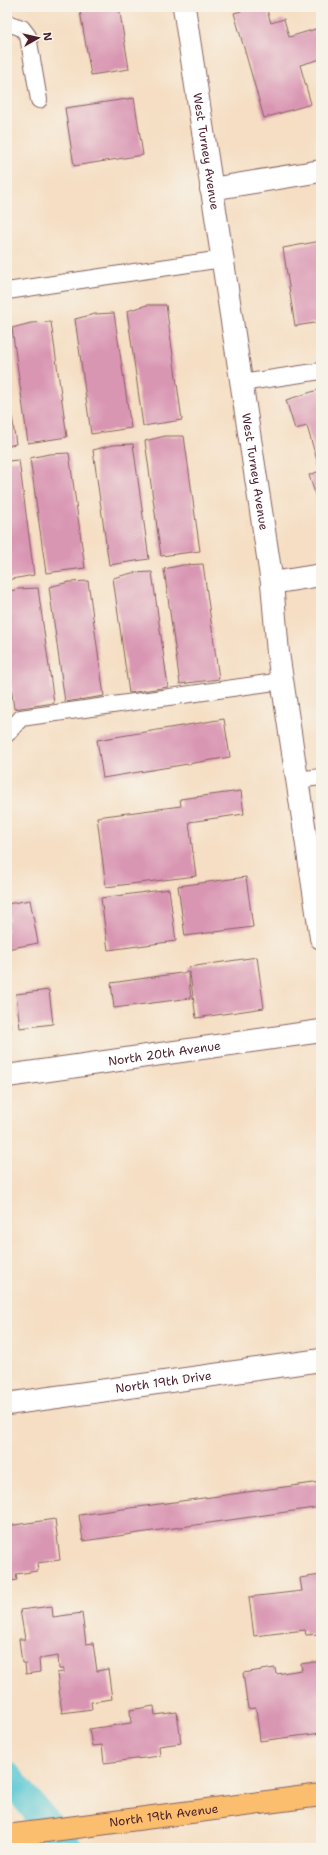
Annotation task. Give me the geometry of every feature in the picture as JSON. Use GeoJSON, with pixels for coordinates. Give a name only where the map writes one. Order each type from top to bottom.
{"type":"FeatureCollection","features":[{"type":"Feature","properties":{"kind":"main road","name":"North 19th Avenue"},"geometry":{"type":"LineString","coordinates":[[12,1836],[321,1794]]}},
{"type":"Feature","properties":{"kind":"street","name":"West Turney Avenue"},"geometry":{"type":"LineString","coordinates":[[184,7],[210,188],[272,583],[278,653],[321,938]]}},
{"type":"Feature","properties":{"kind":"street"},"geometry":{"type":"LineString","coordinates":[[210,188],[321,172]]}},
{"type":"Feature","properties":{"kind":"street"},"geometry":{"type":"LineString","coordinates":[[272,583],[321,575]]}},
{"type":"Feature","properties":{"kind":"street","name":"North 20th Avenue"},"geometry":{"type":"LineString","coordinates":[[7,1076],[321,1030]]}},
{"type":"Feature","properties":{"kind":"street","name":"North 19th Drive"},"geometry":{"type":"LineString","coordinates":[[7,1404],[321,1360]]}},
{"type":"Feature","properties":{"kind":"lane"},"geometry":{"type":"LineString","coordinates":[[7,23],[22,28],[28,36],[39,100]]}},
{"type":"Feature","properties":{"kind":"lane"},"geometry":{"type":"LineString","coordinates":[[7,291],[222,258]]}},
{"type":"Feature","properties":{"kind":"lane"},"geometry":{"type":"LineString","coordinates":[[241,383],[321,371]]}},
{"type":"Feature","properties":{"kind":"lane"},"geometry":{"type":"LineString","coordinates":[[7,734],[21,718],[282,681]]}},
{"type":"Feature","properties":{"kind":"lane"},"geometry":{"type":"LineString","coordinates":[[297,780],[321,777]]}},
{"type":"Feature","properties":{"kind":"building"},"geometry":{"type":"Polygon","coordinates":[[[105,7],[119,7],[129,69],[91,75],[80,11],[105,7]]]}},
{"type":"Feature","properties":{"kind":"building"},"geometry":{"type":"Polygon","coordinates":[[[255,7],[266,7],[271,23],[284,19],[289,37],[319,28],[321,36],[321,59],[300,65],[311,104],[264,118],[234,13],[255,7]]]}},
{"type":"Feature","properties":{"kind":"building"},"geometry":{"type":"Polygon","coordinates":[[[134,98],[143,155],[74,166],[65,108],[134,98]]]}},
{"type":"Feature","properties":{"kind":"building"},"geometry":{"type":"Polygon","coordinates":[[[321,241],[321,322],[295,326],[283,248],[321,241]]]}},
{"type":"Feature","properties":{"kind":"building"},"geometry":{"type":"Polygon","coordinates":[[[147,305],[166,305],[182,420],[143,426],[127,311],[147,305]]]}},
{"type":"Feature","properties":{"kind":"building"},"geometry":{"type":"Polygon","coordinates":[[[114,313],[131,428],[91,434],[75,319],[95,314],[114,313]]]}},
{"type":"Feature","properties":{"kind":"building"},"geometry":{"type":"Polygon","coordinates":[[[51,322],[67,437],[28,443],[12,328],[31,323],[51,322]]]}},
{"type":"Feature","properties":{"kind":"building"},"geometry":{"type":"Polygon","coordinates":[[[7,383],[16,444],[7,446],[7,383]]]}},
{"type":"Feature","properties":{"kind":"building"},"geometry":{"type":"Polygon","coordinates":[[[321,389],[321,512],[309,475],[320,471],[307,426],[295,429],[286,400],[321,389]]]}},
{"type":"Feature","properties":{"kind":"building"},"geometry":{"type":"Polygon","coordinates":[[[165,436],[184,436],[200,551],[161,556],[145,441],[165,436]]]}},
{"type":"Feature","properties":{"kind":"building"},"geometry":{"type":"Polygon","coordinates":[[[133,444],[149,559],[109,565],[93,450],[113,445],[133,444]]]}},
{"type":"Feature","properties":{"kind":"building"},"geometry":{"type":"Polygon","coordinates":[[[69,453],[85,568],[46,573],[30,458],[49,454],[69,453]]]}},
{"type":"Feature","properties":{"kind":"building"},"geometry":{"type":"Polygon","coordinates":[[[19,460],[34,575],[7,580],[7,461],[19,460]]]}},
{"type":"Feature","properties":{"kind":"building"},"geometry":{"type":"Polygon","coordinates":[[[203,564],[219,679],[180,684],[164,569],[183,565],[203,564]]]}},
{"type":"Feature","properties":{"kind":"building"},"geometry":{"type":"Polygon","coordinates":[[[152,572],[168,687],[129,693],[113,578],[132,573],[152,572]]]}},
{"type":"Feature","properties":{"kind":"building"},"geometry":{"type":"Polygon","coordinates":[[[88,581],[104,696],[65,702],[49,587],[69,582],[88,581]]]}},
{"type":"Feature","properties":{"kind":"building"},"geometry":{"type":"Polygon","coordinates":[[[38,588],[54,703],[14,709],[7,655],[7,592],[18,589],[38,588]]]}},
{"type":"Feature","properties":{"kind":"building"},"geometry":{"type":"Polygon","coordinates":[[[224,719],[230,757],[103,778],[97,740],[224,719]]]}},
{"type":"Feature","properties":{"kind":"building"},"geometry":{"type":"Polygon","coordinates":[[[241,791],[244,814],[189,822],[196,876],[106,887],[97,817],[181,806],[180,799],[241,791]]]}},
{"type":"Feature","properties":{"kind":"building"},"geometry":{"type":"Polygon","coordinates":[[[246,877],[253,927],[185,936],[178,886],[246,877]]]}},
{"type":"Feature","properties":{"kind":"building"},"geometry":{"type":"Polygon","coordinates":[[[169,889],[176,941],[108,950],[101,898],[169,889]]]}},
{"type":"Feature","properties":{"kind":"building"},"geometry":{"type":"Polygon","coordinates":[[[30,900],[38,943],[7,949],[7,921],[9,921],[7,904],[30,900]]]}},
{"type":"Feature","properties":{"kind":"building"},"geometry":{"type":"Polygon","coordinates":[[[257,957],[264,1008],[196,1018],[189,967],[257,957]]]}},
{"type":"Feature","properties":{"kind":"building"},"geometry":{"type":"Polygon","coordinates":[[[188,972],[191,998],[114,1008],[111,983],[188,972]]]}},
{"type":"Feature","properties":{"kind":"building"},"geometry":{"type":"Polygon","coordinates":[[[49,990],[53,1024],[20,1028],[16,994],[49,990]]]}},
{"type":"Feature","properties":{"kind":"building"},"geometry":{"type":"Polygon","coordinates":[[[7,1009],[11,1030],[7,1030],[7,1009]]]}},
{"type":"Feature","properties":{"kind":"building"},"geometry":{"type":"Polygon","coordinates":[[[321,1482],[321,1507],[83,1541],[79,1515],[321,1482]]]}},
{"type":"Feature","properties":{"kind":"building"},"geometry":{"type":"Polygon","coordinates":[[[55,1519],[60,1560],[37,1563],[38,1571],[16,1574],[17,1580],[7,1582],[7,1526],[55,1519]]]}},
{"type":"Feature","properties":{"kind":"building"},"geometry":{"type":"Polygon","coordinates":[[[321,1575],[321,1634],[306,1635],[305,1630],[254,1636],[249,1597],[302,1591],[300,1578],[321,1575]]]}},
{"type":"Feature","properties":{"kind":"building"},"geometry":{"type":"Polygon","coordinates":[[[52,1606],[53,1617],[82,1613],[86,1644],[93,1643],[97,1671],[108,1669],[112,1699],[91,1702],[92,1709],[62,1713],[57,1673],[64,1672],[64,1669],[59,1669],[58,1656],[39,1659],[40,1672],[26,1674],[25,1663],[22,1663],[19,1639],[25,1639],[20,1610],[52,1606]]]}},
{"type":"Feature","properties":{"kind":"building"},"geometry":{"type":"Polygon","coordinates":[[[321,1661],[321,1733],[260,1741],[256,1708],[248,1709],[243,1673],[275,1668],[276,1674],[302,1670],[301,1664],[321,1661]]]}},
{"type":"Feature","properties":{"kind":"building"},"geometry":{"type":"Polygon","coordinates":[[[154,1706],[155,1715],[177,1712],[181,1743],[159,1746],[160,1756],[104,1763],[102,1745],[92,1746],[89,1729],[131,1723],[130,1710],[154,1706]]]}},
{"type":"Feature","properties":{"kind":"waterway"},"geometry":{"type":"LineString","coordinates":[[7,1776],[68,1848]]}}]}
